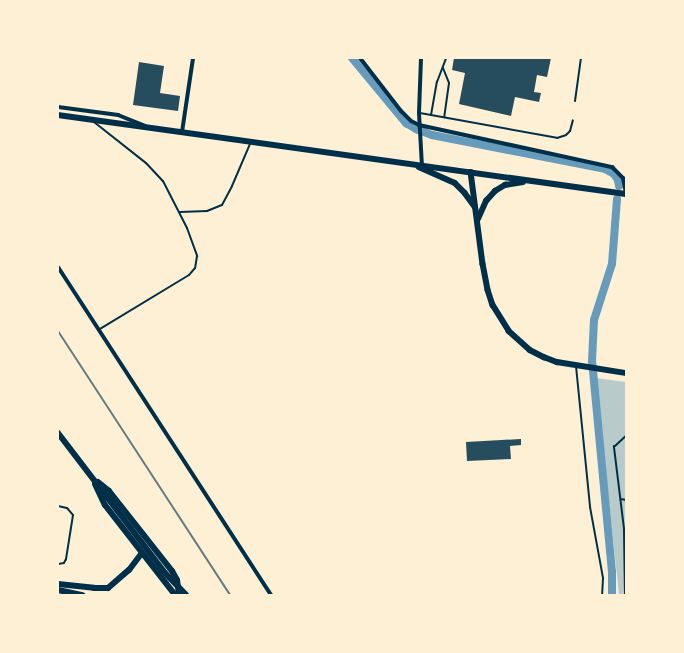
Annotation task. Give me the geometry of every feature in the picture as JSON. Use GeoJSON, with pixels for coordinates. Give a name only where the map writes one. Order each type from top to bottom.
{"type":"FeatureCollection","features":[{"type":"Feature","properties":{"kind":"main road"},"geometry":{"type":"LineString","coordinates":[[58,115],[626,194]]}},
{"type":"Feature","properties":{"kind":"main road"},"geometry":{"type":"LineString","coordinates":[[411,164],[455,183],[465,193],[476,209]]}},
{"type":"Feature","properties":{"kind":"main road"},"geometry":{"type":"LineString","coordinates":[[471,172],[488,290],[493,305],[501,320],[520,342],[530,350],[557,362],[626,372]]}},
{"type":"Feature","properties":{"kind":"main road"},"geometry":{"type":"LineString","coordinates":[[477,221],[486,201],[495,190],[512,183],[530,181]]}},
{"type":"Feature","properties":{"kind":"main road"},"geometry":{"type":"LineString","coordinates":[[58,433],[165,573],[186,595]]}},
{"type":"Feature","properties":{"kind":"main road"},"geometry":{"type":"LineString","coordinates":[[93,479],[101,498],[175,595]]}},
{"type":"Feature","properties":{"kind":"main road"},"geometry":{"type":"LineString","coordinates":[[93,479],[109,490],[172,571],[177,580],[179,595]]}},
{"type":"Feature","properties":{"kind":"main road"},"geometry":{"type":"LineString","coordinates":[[58,584],[108,588],[130,570],[142,553]]}},
{"type":"Feature","properties":{"kind":"main road"},"geometry":{"type":"LineString","coordinates":[[58,590],[82,595]]}},
{"type":"Feature","properties":{"kind":"street"},"geometry":{"type":"LineString","coordinates":[[182,132],[193,58]]}},
{"type":"Feature","properties":{"kind":"street"},"geometry":{"type":"LineString","coordinates":[[360,58],[401,111],[411,121],[419,125],[612,167],[623,178],[626,194]]}},
{"type":"Feature","properties":{"kind":"street"},"geometry":{"type":"LineString","coordinates":[[422,58],[419,125],[422,166]]}},
{"type":"Feature","properties":{"kind":"street"},"geometry":{"type":"LineString","coordinates":[[58,107],[118,115],[128,118],[148,128]]}},
{"type":"Feature","properties":{"kind":"street"},"geometry":{"type":"LineString","coordinates":[[58,267],[271,595]]}},
{"type":"Feature","properties":{"kind":"lane"},"geometry":{"type":"LineString","coordinates":[[431,115],[437,82],[446,58]]}},
{"type":"Feature","properties":{"kind":"lane"},"geometry":{"type":"LineString","coordinates":[[575,101],[581,58]]}},
{"type":"Feature","properties":{"kind":"lane"},"geometry":{"type":"LineString","coordinates":[[443,67],[449,82],[444,118]]}},
{"type":"Feature","properties":{"kind":"lane"},"geometry":{"type":"LineString","coordinates":[[419,113],[557,138],[566,136],[570,131],[573,120]]}},
{"type":"Feature","properties":{"kind":"lane"},"geometry":{"type":"LineString","coordinates":[[91,120],[156,172],[163,181],[180,212],[197,256],[195,268],[183,279],[98,330]]}},
{"type":"Feature","properties":{"kind":"lane"},"geometry":{"type":"LineString","coordinates":[[180,212],[207,211],[222,205],[235,180],[250,142]]}},
{"type":"Feature","properties":{"kind":"lane"},"geometry":{"type":"LineString","coordinates":[[576,365],[590,507],[604,578],[602,595]]}},
{"type":"Feature","properties":{"kind":"lane"},"geometry":{"type":"LineString","coordinates":[[58,506],[67,508],[73,514],[66,559],[64,563],[58,564]]}},
{"type":"Feature","properties":{"kind":"path"},"geometry":{"type":"LineString","coordinates":[[625,595],[624,529],[614,447],[626,436]]}},
{"type":"Feature","properties":{"kind":"path"},"geometry":{"type":"LineString","coordinates":[[621,499],[626,500]]}},
{"type":"Feature","properties":{"kind":"shaded area"},"geometry":{"type":"Polygon","coordinates":[[[596,378],[626,382],[626,595],[619,595],[596,378]]]}},
{"type":"Feature","properties":{"kind":"building"},"geometry":{"type":"Polygon","coordinates":[[[454,58],[551,58],[547,77],[537,75],[534,92],[541,93],[539,102],[515,97],[511,116],[459,104],[465,73],[452,70],[454,58]]]}},
{"type":"Feature","properties":{"kind":"building"},"geometry":{"type":"Polygon","coordinates":[[[139,62],[164,66],[160,93],[180,96],[178,111],[133,105],[139,62]]]}},
{"type":"Feature","properties":{"kind":"building"},"geometry":{"type":"Polygon","coordinates":[[[521,439],[521,445],[510,446],[511,459],[467,461],[466,442],[521,439]]]}},
{"type":"Feature","properties":{"kind":"waterway"},"geometry":{"type":"LineString","coordinates":[[352,58],[406,123],[416,129],[432,135],[605,169],[614,174],[618,180],[619,186]]}},
{"type":"Feature","properties":{"kind":"waterway"},"geometry":{"type":"LineString","coordinates":[[612,595],[612,572],[592,361],[594,320],[612,264],[617,199]]}},
{"type":"Feature","properties":{"kind":"railway"},"geometry":{"type":"LineString","coordinates":[[58,331],[230,595]]}}]}
